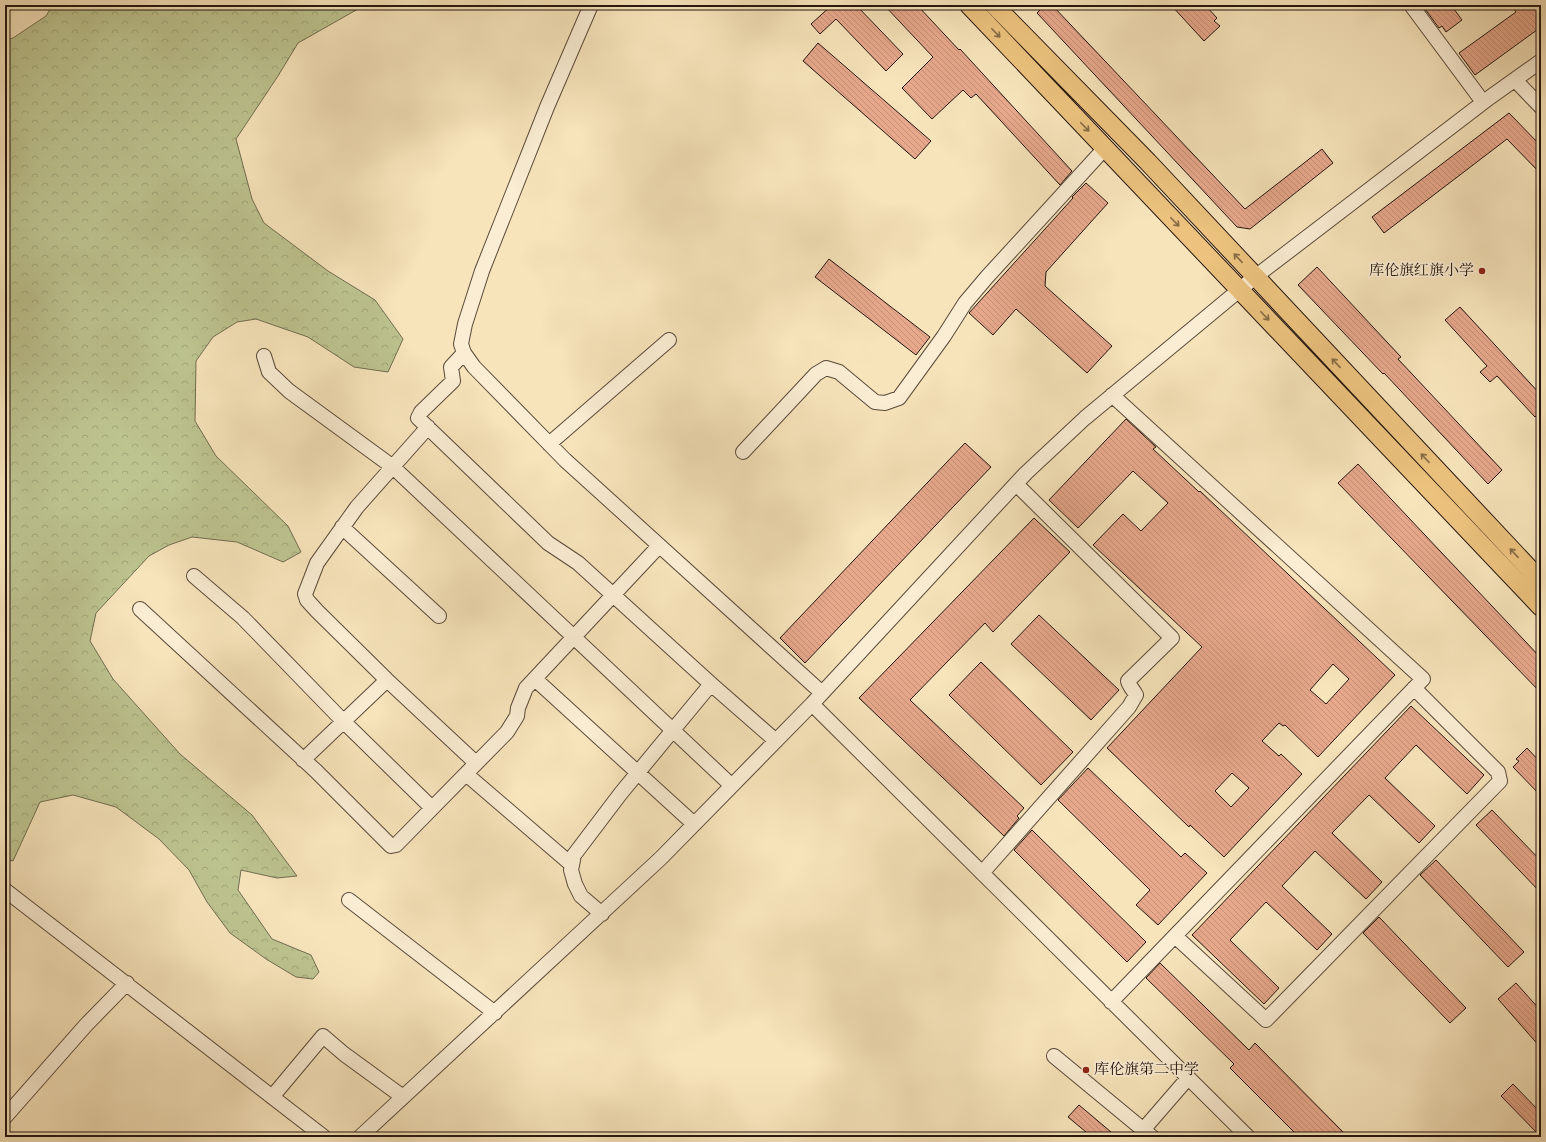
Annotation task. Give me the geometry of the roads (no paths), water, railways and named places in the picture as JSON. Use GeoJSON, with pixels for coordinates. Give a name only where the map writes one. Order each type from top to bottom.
{"type":"FeatureCollection","features":[{"type":"Feature","properties":{"kind":"main road"},"geometry":{"type":"LineString","coordinates":[[969,5],[1541,607]]}},
{"type":"Feature","properties":{"kind":"main road"},"geometry":{"type":"LineString","coordinates":[[994,5],[1148,162],[1541,581]]}},
{"type":"Feature","properties":{"kind":"street"},"geometry":{"type":"LineString","coordinates":[[591,5],[547,107],[482,271],[465,324],[461,344],[464,353],[474,367],[564,460],[822,693]]}},
{"type":"Feature","properties":{"kind":"street"},"geometry":{"type":"LineString","coordinates":[[1411,5],[1484,102]]}},
{"type":"Feature","properties":{"kind":"street"},"geometry":{"type":"LineString","coordinates":[[360,1137],[661,858],[812,704],[1051,448],[1239,289],[1484,102],[1541,61]]}},
{"type":"Feature","properties":{"kind":"street"},"geometry":{"type":"LineString","coordinates":[[1515,80],[1541,107]]}},
{"type":"Feature","properties":{"kind":"street"},"geometry":{"type":"LineString","coordinates":[[743,452],[816,374],[826,368],[839,372],[875,402],[885,403],[899,398],[944,336],[965,303],[1105,148]]}},
{"type":"Feature","properties":{"kind":"street"},"geometry":{"type":"LineString","coordinates":[[549,444],[669,340]]}},
{"type":"Feature","properties":{"kind":"street"},"geometry":{"type":"LineString","coordinates":[[464,353],[451,367],[453,381],[421,412],[418,418],[548,544],[578,562],[711,684],[776,741]]}},
{"type":"Feature","properties":{"kind":"street"},"geometry":{"type":"LineString","coordinates":[[264,356],[269,372],[289,391],[393,467],[731,786]]}},
{"type":"Feature","properties":{"kind":"street"},"geometry":{"type":"LineString","coordinates":[[1111,1002],[1423,679],[1112,395]]}},
{"type":"Feature","properties":{"kind":"street"},"geometry":{"type":"LineString","coordinates":[[428,427],[357,507],[342,527],[317,563],[305,594],[307,600],[317,611],[386,680],[476,763]]}},
{"type":"Feature","properties":{"kind":"street"},"geometry":{"type":"LineString","coordinates":[[982,873],[1129,707],[1136,695],[1128,681],[1172,638],[1016,484]]}},
{"type":"Feature","properties":{"kind":"street"},"geometry":{"type":"LineString","coordinates":[[342,527],[439,616]]}},
{"type":"Feature","properties":{"kind":"street"},"geometry":{"type":"LineString","coordinates":[[140,609],[303,760],[391,846],[396,845],[507,732],[517,716],[518,708],[526,688],[659,546]]}},
{"type":"Feature","properties":{"kind":"street"},"geometry":{"type":"LineString","coordinates":[[194,576],[243,618],[343,721],[432,808]]}},
{"type":"Feature","properties":{"kind":"street"},"geometry":{"type":"LineString","coordinates":[[535,679],[694,824]]}},
{"type":"Feature","properties":{"kind":"street"},"geometry":{"type":"LineString","coordinates":[[303,760],[386,680]]}},
{"type":"Feature","properties":{"kind":"street"},"geometry":{"type":"LineString","coordinates":[[602,914],[581,896],[575,884],[571,870],[574,855],[637,773],[711,684]]}},
{"type":"Feature","properties":{"kind":"street"},"geometry":{"type":"LineString","coordinates":[[1175,936],[1266,1020],[1500,781],[1498,772],[1414,688]]}},
{"type":"Feature","properties":{"kind":"street"},"geometry":{"type":"LineString","coordinates":[[812,704],[1248,1137]]}},
{"type":"Feature","properties":{"kind":"street"},"geometry":{"type":"LineString","coordinates":[[466,774],[572,865]]}},
{"type":"Feature","properties":{"kind":"street"},"geometry":{"type":"LineString","coordinates":[[5,890],[324,1137]]}},
{"type":"Feature","properties":{"kind":"street"},"geometry":{"type":"LineString","coordinates":[[349,900],[495,1013]]}},
{"type":"Feature","properties":{"kind":"street"},"geometry":{"type":"LineString","coordinates":[[5,1117],[86,1025],[127,984]]}},
{"type":"Feature","properties":{"kind":"street"},"geometry":{"type":"LineString","coordinates":[[272,1097],[323,1036],[344,1054],[403,1097]]}},
{"type":"Feature","properties":{"kind":"street"},"geometry":{"type":"LineString","coordinates":[[1054,1056],[1148,1133],[1188,1078]]}},
{"type":"Feature","properties":{"kind":"place","name":"库伦旗红旗小学"},"geometry":{"type":"Point","coordinates":[1482,271]}},
{"type":"Feature","properties":{"kind":"place","name":"库伦旗第二中学"},"geometry":{"type":"Point","coordinates":[1086,1070]}}]}
